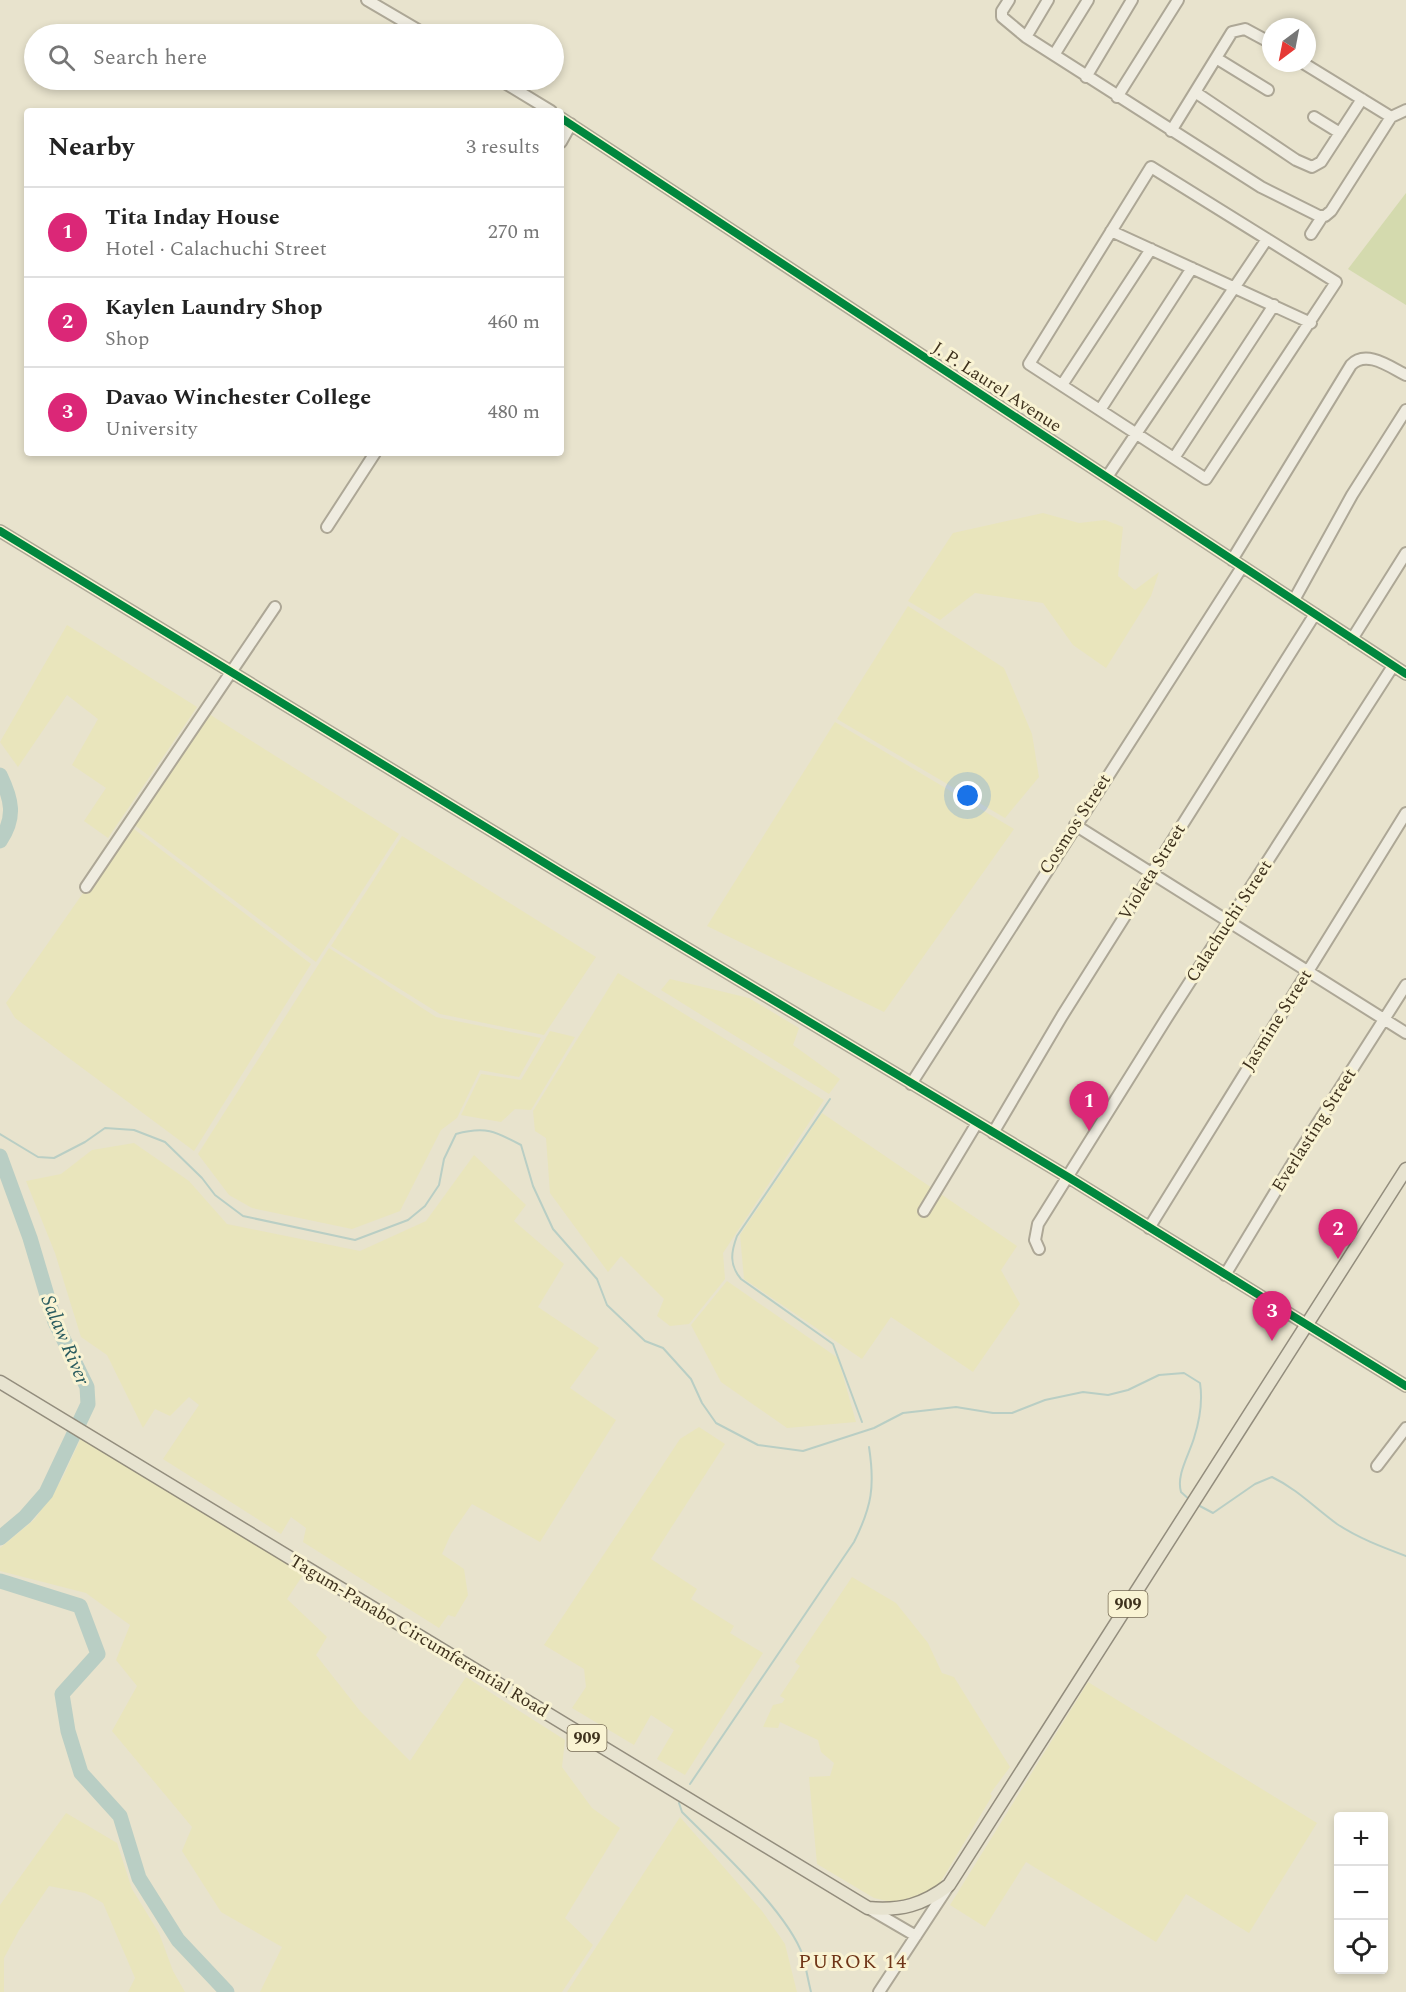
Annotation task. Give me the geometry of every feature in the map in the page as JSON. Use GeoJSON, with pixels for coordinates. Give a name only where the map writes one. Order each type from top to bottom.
{"type":"FeatureCollection","features":[{"type":"Feature","properties":{"kind":"main road","name":"Tagum-Panabo Circumferential Road"},"geometry":{"type":"LineString","coordinates":[[0,1382],[868,1908],[912,1907],[950,1885],[1406,1169]]}},
{"type":"Feature","properties":{"kind":"street"},"geometry":{"type":"LineString","coordinates":[[367,0],[408,24]]}},
{"type":"Feature","properties":{"kind":"street"},"geometry":{"type":"LineString","coordinates":[[1009,0],[1002,11],[1002,17],[1026,37],[1261,187],[1322,217]]}},
{"type":"Feature","properties":{"kind":"street"},"geometry":{"type":"LineString","coordinates":[[1026,37],[1048,0]]}},
{"type":"Feature","properties":{"kind":"street"},"geometry":{"type":"LineString","coordinates":[[1054,56],[1088,0]]}},
{"type":"Feature","properties":{"kind":"street"},"geometry":{"type":"LineString","coordinates":[[1086,77],[1132,0]]}},
{"type":"Feature","properties":{"kind":"street"},"geometry":{"type":"LineString","coordinates":[[1118,97],[1178,0]]}},
{"type":"Feature","properties":{"kind":"street"},"geometry":{"type":"LineString","coordinates":[[1171,131],[1235,29],[1245,29],[1262,38]]}},
{"type":"Feature","properties":{"kind":"street"},"geometry":{"type":"LineString","coordinates":[[1216,58],[1268,90]]}},
{"type":"Feature","properties":{"kind":"street"},"geometry":{"type":"LineString","coordinates":[[1316,71],[1391,117]]}},
{"type":"Feature","properties":{"kind":"street"},"geometry":{"type":"LineString","coordinates":[[516,90],[546,108]]}},
{"type":"Feature","properties":{"kind":"street"},"geometry":{"type":"LineString","coordinates":[[1195,92],[1307,166],[1312,167],[1321,162],[1362,99]]}},
{"type":"Feature","properties":{"kind":"street"},"geometry":{"type":"LineString","coordinates":[[1311,234],[1322,217],[1332,211],[1391,117],[1406,110]]}},
{"type":"Feature","properties":{"kind":"street"},"geometry":{"type":"LineString","coordinates":[[1314,117],[1341,133]]}},
{"type":"Feature","properties":{"kind":"street","name":"J. P. Laurel Avenue"},"geometry":{"type":"LineString","coordinates":[[564,120],[1406,675]]}},
{"type":"Feature","properties":{"kind":"street"},"geometry":{"type":"LineString","coordinates":[[564,137],[572,124]]}},
{"type":"Feature","properties":{"kind":"street"},"geometry":{"type":"LineString","coordinates":[[1151,167],[1336,282],[1206,479],[1029,364],[1112,231],[1151,167]]}},
{"type":"Feature","properties":{"kind":"street"},"geometry":{"type":"LineString","coordinates":[[1112,231],[1311,323]]}},
{"type":"Feature","properties":{"kind":"street"},"geometry":{"type":"LineString","coordinates":[[1107,477],[1267,239]]}},
{"type":"Feature","properties":{"kind":"street"},"geometry":{"type":"LineString","coordinates":[[1062,386],[1151,249]]}},
{"type":"Feature","properties":{"kind":"street"},"geometry":{"type":"LineString","coordinates":[[1100,410],[1192,268]]}},
{"type":"Feature","properties":{"kind":"street"},"geometry":{"type":"LineString","coordinates":[[1174,458],[1274,305]]}},
{"type":"Feature","properties":{"kind":"street"},"geometry":{"type":"LineString","coordinates":[[1232,560],[1351,364],[1362,358],[1370,358],[1406,375]]}},
{"type":"Feature","properties":{"kind":"street"},"geometry":{"type":"LineString","coordinates":[[1294,600],[1352,495],[1406,410]]}},
{"type":"Feature","properties":{"kind":"street"},"geometry":{"type":"LineString","coordinates":[[327,527],[373,456]]}},
{"type":"Feature","properties":{"kind":"street"},"geometry":{"type":"LineString","coordinates":[[0,531],[1068,1177],[1406,1386]]}},
{"type":"Feature","properties":{"kind":"street"},"geometry":{"type":"LineString","coordinates":[[1352,639],[1406,553]]}},
{"type":"Feature","properties":{"kind":"street","name":"Cosmos Street"},"geometry":{"type":"LineString","coordinates":[[911,1084],[1242,567]]}},
{"type":"Feature","properties":{"kind":"street"},"geometry":{"type":"LineString","coordinates":[[86,886],[275,607]]}},
{"type":"Feature","properties":{"kind":"street","name":"Violeta Street"},"geometry":{"type":"LineString","coordinates":[[993,1133],[1062,1016],[1315,614]]}},
{"type":"Feature","properties":{"kind":"street","name":"Calachuchi Street"},"geometry":{"type":"LineString","coordinates":[[1039,1250],[1035,1239],[1038,1224],[1393,666]]}},
{"type":"Feature","properties":{"kind":"street","name":"Jasmine Street"},"geometry":{"type":"LineString","coordinates":[[1149,1227],[1406,813]]}},
{"type":"Feature","properties":{"kind":"street"},"geometry":{"type":"LineString","coordinates":[[1075,825],[1151,875],[1406,1033]]}},
{"type":"Feature","properties":{"kind":"street","name":"Everlasting Street"},"geometry":{"type":"LineString","coordinates":[[1225,1275],[1300,1151],[1406,986]]}},
{"type":"Feature","properties":{"kind":"street"},"geometry":{"type":"LineString","coordinates":[[924,1211],[977,1123]]}},
{"type":"Feature","properties":{"kind":"street"},"geometry":{"type":"LineString","coordinates":[[1377,1466],[1406,1428]]}},
{"type":"Feature","properties":{"kind":"street"},"geometry":{"type":"LineString","coordinates":[[881,1991],[950,1885]]}},
{"type":"Feature","properties":{"kind":"street"},"geometry":{"type":"LineString","coordinates":[[868,1908],[915,1936]]}},
{"type":"Feature","properties":{"kind":"shaded area"},"geometry":{"type":"Polygon","coordinates":[[[1043,513],[1079,523],[1105,520],[1123,527],[1118,576],[1135,590],[1159,572],[1151,596],[1106,668],[1073,645],[1043,603],[975,593],[940,620],[908,601],[953,533],[1043,513]]]}},
{"type":"Feature","properties":{"kind":"shaded area"},"geometry":{"type":"Polygon","coordinates":[[[908,606],[1004,668],[1032,734],[1039,777],[1005,818],[837,719],[908,606]]]}},
{"type":"Feature","properties":{"kind":"shaded area"},"geometry":{"type":"Polygon","coordinates":[[[67,625],[197,707],[108,838],[84,821],[106,788],[72,765],[98,719],[67,695],[18,767],[0,742],[67,625]]]}},
{"type":"Feature","properties":{"kind":"shaded area"},"geometry":{"type":"Polygon","coordinates":[[[209,714],[399,834],[316,962],[132,823],[209,714]]]}},
{"type":"Feature","properties":{"kind":"shaded area"},"geometry":{"type":"Polygon","coordinates":[[[835,722],[1014,829],[884,1012],[707,926],[835,722]]]}},
{"type":"Feature","properties":{"kind":"shaded area"},"geometry":{"type":"Polygon","coordinates":[[[130,826],[311,964],[194,1151],[15,1018],[6,1003],[130,826]]]}},
{"type":"Feature","properties":{"kind":"shaded area"},"geometry":{"type":"Polygon","coordinates":[[[402,836],[596,957],[544,1035],[440,1014],[331,946],[402,836]]]}},
{"type":"Feature","properties":{"kind":"shaded area"},"geometry":{"type":"Polygon","coordinates":[[[329,948],[436,1017],[541,1038],[519,1077],[480,1070],[457,1118],[441,1130],[400,1211],[352,1229],[252,1208],[229,1195],[198,1154],[329,948]]]}},
{"type":"Feature","properties":{"kind":"shaded area"},"geometry":{"type":"Polygon","coordinates":[[[618,973],[824,1100],[723,1253],[725,1279],[689,1324],[670,1326],[657,1316],[664,1299],[621,1256],[608,1272],[550,1193],[546,1138],[535,1131],[533,1111],[618,973]]]}},
{"type":"Feature","properties":{"kind":"shaded area"},"geometry":{"type":"Polygon","coordinates":[[[670,979],[749,998],[799,1028],[793,1045],[840,1079],[829,1094],[661,990],[670,979]]]}},
{"type":"Feature","properties":{"kind":"shaded area"},"geometry":{"type":"Polygon","coordinates":[[[550,1031],[575,1037],[531,1110],[515,1109],[501,1122],[461,1115],[481,1074],[521,1080],[550,1031]]]}},
{"type":"Feature","properties":{"kind":"shaded area"},"geometry":{"type":"Polygon","coordinates":[[[822,1113],[1017,1246],[1001,1270],[1020,1304],[973,1372],[891,1317],[862,1359],[744,1279],[740,1235],[822,1113]]]}},
{"type":"Feature","properties":{"kind":"shaded area"},"geometry":{"type":"Polygon","coordinates":[[[134,1143],[189,1181],[227,1224],[360,1251],[426,1221],[474,1155],[526,1205],[514,1221],[564,1264],[538,1307],[599,1348],[570,1388],[616,1420],[540,1542],[472,1504],[451,1534],[442,1554],[464,1569],[468,1595],[455,1617],[448,1615],[439,1628],[303,1542],[306,1528],[291,1517],[281,1534],[163,1459],[199,1405],[189,1397],[170,1416],[155,1409],[143,1428],[107,1355],[81,1337],[55,1253],[26,1181],[61,1174],[92,1150],[134,1143]]]}},
{"type":"Feature","properties":{"kind":"shaded area"},"geometry":{"type":"Polygon","coordinates":[[[727,1281],[838,1358],[856,1422],[787,1428],[721,1382],[691,1325],[727,1281]]]}},
{"type":"Feature","properties":{"kind":"shaded area"},"geometry":{"type":"Polygon","coordinates":[[[699,1427],[725,1444],[651,1559],[697,1589],[691,1599],[734,1626],[730,1633],[763,1653],[685,1775],[657,1759],[674,1730],[651,1715],[634,1745],[572,1708],[586,1687],[584,1669],[544,1645],[680,1439],[699,1427]]]}},
{"type":"Feature","properties":{"kind":"shaded area"},"geometry":{"type":"Polygon","coordinates":[[[81,1438],[305,1572],[287,1599],[327,1637],[316,1655],[360,1711],[410,1761],[466,1677],[565,1740],[562,1767],[592,1808],[620,1828],[565,1918],[593,1945],[562,1992],[260,1992],[282,1947],[221,1912],[182,1851],[192,1827],[112,1731],[137,1686],[116,1660],[130,1625],[86,1593],[0,1571],[0,1548],[35,1519],[62,1479],[81,1438]]]}},
{"type":"Feature","properties":{"kind":"shaded area"},"geometry":{"type":"Polygon","coordinates":[[[852,1577],[896,1603],[928,1643],[942,1673],[954,1677],[1010,1767],[990,1794],[992,1796],[937,1888],[896,1903],[874,1898],[817,1864],[809,1777],[830,1776],[834,1763],[821,1752],[818,1740],[780,1722],[778,1728],[763,1727],[773,1705],[782,1703],[785,1699],[780,1696],[800,1666],[795,1662],[852,1577]]]}},
{"type":"Feature","properties":{"kind":"shaded area"},"geometry":{"type":"Polygon","coordinates":[[[1088,1682],[1317,1823],[1249,1933],[1186,1894],[1156,1942],[1026,1862],[985,1927],[950,1905],[1088,1682]]]}},
{"type":"Feature","properties":{"kind":"shaded area"},"geometry":{"type":"Polygon","coordinates":[[[66,1813],[117,1843],[132,1889],[159,1933],[173,1971],[185,1992],[128,1992],[135,1978],[103,1903],[85,1893],[49,1886],[19,1930],[4,1958],[4,1992],[0,1992],[0,1905],[66,1813]]]}},
{"type":"Feature","properties":{"kind":"shaded area"},"geometry":{"type":"Polygon","coordinates":[[[680,1817],[762,1911],[785,1944],[797,1992],[567,1992],[680,1817]]]}},
{"type":"Feature","properties":{"kind":"green space"},"geometry":{"type":"Polygon","coordinates":[[[1406,193],[1406,305],[1348,269],[1406,193]]]}},
{"type":"Feature","properties":{"kind":"waterway","name":"Salaw River"},"geometry":{"type":"LineString","coordinates":[[0,775],[10,808],[8,824],[0,841]]}},
{"type":"Feature","properties":{"kind":"waterway"},"geometry":{"type":"LineString","coordinates":[[830,1099],[737,1236],[732,1258],[734,1269],[741,1279],[833,1344],[862,1422]]}},
{"type":"Feature","properties":{"kind":"waterway"},"geometry":{"type":"LineString","coordinates":[[0,1134],[38,1157],[54,1158],[85,1142],[105,1128],[134,1130],[165,1142],[202,1178],[215,1195],[243,1216],[355,1240],[408,1220],[425,1206],[439,1185],[444,1159],[456,1134],[475,1130],[497,1133],[521,1145],[533,1186],[553,1229],[597,1279],[607,1305],[645,1341],[663,1348],[691,1379],[702,1403],[716,1423],[758,1445],[803,1451],[874,1428],[903,1413],[956,1407],[993,1413],[1012,1413],[1045,1400],[1083,1392],[1108,1395],[1128,1390],[1159,1375],[1184,1373],[1200,1383],[1201,1390],[1198,1424],[1180,1479],[1181,1492],[1191,1501]]}},
{"type":"Feature","properties":{"kind":"waterway","name":"Salaw River"},"geometry":{"type":"LineString","coordinates":[[0,1156],[30,1238],[55,1322],[87,1387],[88,1404],[46,1493],[25,1517],[0,1538]]}},
{"type":"Feature","properties":{"kind":"waterway"},"geometry":{"type":"LineString","coordinates":[[690,1784],[854,1542],[865,1517],[872,1485],[869,1447]]}},
{"type":"Feature","properties":{"kind":"waterway"},"geometry":{"type":"LineString","coordinates":[[1198,1505],[1213,1513],[1255,1484],[1272,1477],[1298,1493],[1345,1529],[1406,1556]]}},
{"type":"Feature","properties":{"kind":"waterway","name":"Salaw River"},"geometry":{"type":"LineString","coordinates":[[0,1581],[80,1606],[98,1654],[62,1694],[68,1731],[81,1773],[120,1816],[139,1878],[178,1940],[227,1992]]}},
{"type":"Feature","properties":{"kind":"waterway"},"geometry":{"type":"LineString","coordinates":[[679,1803],[682,1812],[750,1880],[783,1920],[803,1956],[811,1992]]}},
{"type":"Feature","properties":{"kind":"cycle path"},"geometry":{"type":"LineString","coordinates":[[564,120],[1406,674]]}},
{"type":"Feature","properties":{"kind":"cycle path"},"geometry":{"type":"LineString","coordinates":[[0,531],[561,873],[1068,1177],[1406,1386]]}},
{"type":"Feature","properties":{"kind":"place","name":"Tita Inday House"},"geometry":{"type":"Point","coordinates":[1089,1131]}},
{"type":"Feature","properties":{"kind":"place","name":"Kaylen Laundry Shop"},"geometry":{"type":"Point","coordinates":[1338,1259]}},
{"type":"Feature","properties":{"kind":"place","name":"Davao Winchester College"},"geometry":{"type":"Point","coordinates":[1272,1341]}},
{"type":"Feature","properties":{"kind":"district","name":"PUROK 14"},"geometry":{"type":"Point","coordinates":[853,1962]}}]}
